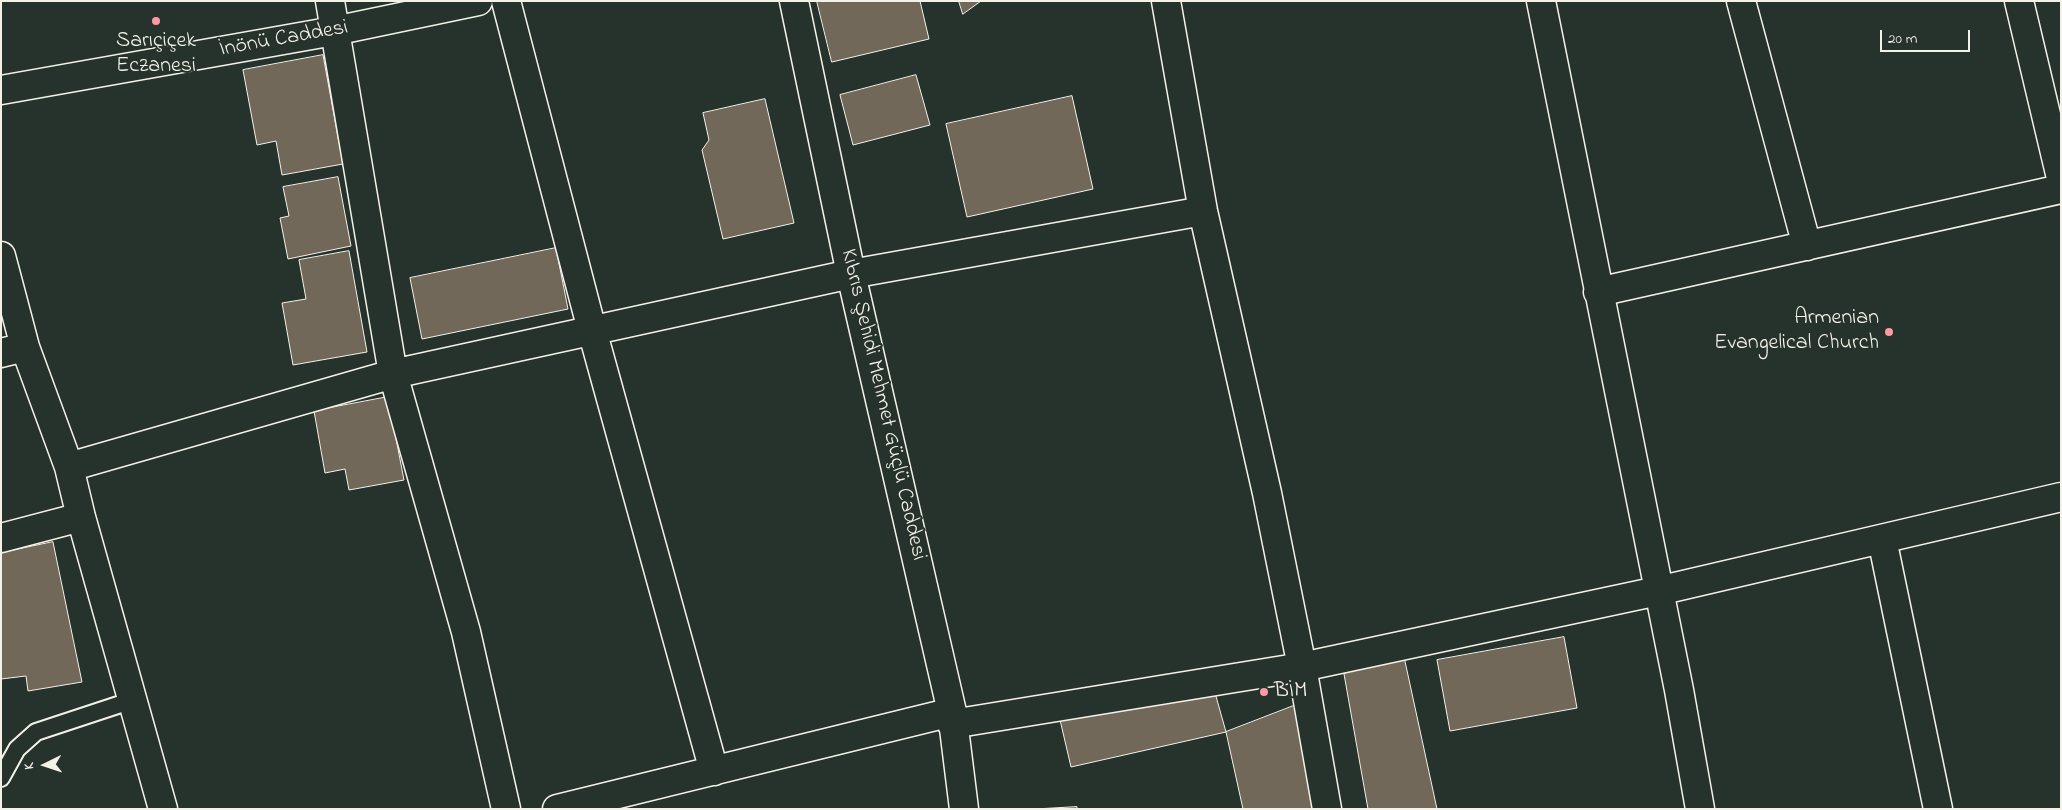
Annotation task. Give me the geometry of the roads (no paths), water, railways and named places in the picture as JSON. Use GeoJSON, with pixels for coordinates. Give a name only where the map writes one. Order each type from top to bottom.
{"type":"FeatureCollection","features":[{"type":"Feature","properties":{"kind":"street"},"geometry":{"type":"LineString","coordinates":[[330,1],[393,374],[466,632],[506,809]]}},
{"type":"Feature","properties":{"kind":"street","name":"İnönü Caddesi"},"geometry":{"type":"LineString","coordinates":[[1,90],[334,31],[478,1]]}},
{"type":"Feature","properties":{"kind":"street"},"geometry":{"type":"LineString","coordinates":[[506,1],[592,330],[714,771]]}},
{"type":"Feature","properties":{"kind":"street","name":"Kıbrıs Şehidi Mehmet Güçlü Caddesi"},"geometry":{"type":"LineString","coordinates":[[794,1],[852,274],[952,718],[964,809]]}},
{"type":"Feature","properties":{"kind":"street"},"geometry":{"type":"LineString","coordinates":[[1166,1],[1203,211],[1267,492],[1302,667],[1327,809]]}},
{"type":"Feature","properties":{"kind":"street"},"geometry":{"type":"LineString","coordinates":[[1541,1],[1700,809]]}},
{"type":"Feature","properties":{"kind":"street"},"geometry":{"type":"LineString","coordinates":[[1741,1],[1807,246]]}},
{"type":"Feature","properties":{"kind":"street"},"geometry":{"type":"LineString","coordinates":[[2019,1],[2061,178]]}},
{"type":"Feature","properties":{"kind":"street"},"geometry":{"type":"LineString","coordinates":[[1598,292],[2061,188]]}},
{"type":"Feature","properties":{"kind":"street"},"geometry":{"type":"LineString","coordinates":[[69,467],[393,374],[852,274],[1203,211]]}},
{"type":"Feature","properties":{"kind":"street"},"geometry":{"type":"LineString","coordinates":[[1,256],[13,350],[69,467],[81,517],[163,809]]}},
{"type":"Feature","properties":{"kind":"street"},"geometry":{"type":"LineString","coordinates":[[557,809],[714,771],[952,718],[1302,667],[1658,591],[2061,497]]}},
{"type":"Feature","properties":{"kind":"street"},"geometry":{"type":"LineString","coordinates":[[1,538],[81,517]]}},
{"type":"Feature","properties":{"kind":"street"},"geometry":{"type":"LineString","coordinates":[[1882,539],[1938,809]]}},
{"type":"Feature","properties":{"kind":"lane"},"geometry":{"type":"LineString","coordinates":[[1,778],[17,749],[36,732],[133,700]]}},
{"type":"Feature","properties":{"kind":"place","name":"Sarıçiçek Eczanesi"},"geometry":{"type":"Point","coordinates":[156,21]}},
{"type":"Feature","properties":{"kind":"place","name":"Armenian Evangelical Church"},"geometry":{"type":"Point","coordinates":[1889,332]}},
{"type":"Feature","properties":{"kind":"place","name":"BİM"},"geometry":{"type":"Point","coordinates":[1264,692]}}]}
